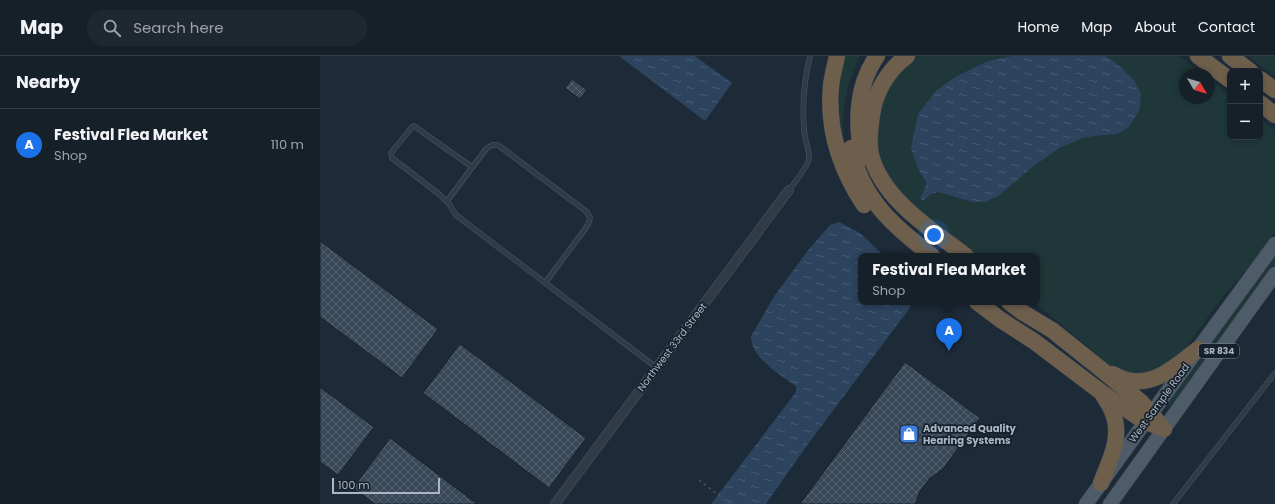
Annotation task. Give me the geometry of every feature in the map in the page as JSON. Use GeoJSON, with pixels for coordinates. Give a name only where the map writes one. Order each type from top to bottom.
{"type":"FeatureCollection","features":[{"type":"Feature","properties":{"kind":"highway"},"geometry":{"type":"LineString","coordinates":[[837,56],[831,85],[830,110],[835,144],[841,163],[863,204],[891,236],[912,253]]}},
{"type":"Feature","properties":{"kind":"highway"},"geometry":{"type":"LineString","coordinates":[[867,56],[857,77],[849,108],[849,140],[853,159],[859,176],[878,207],[903,234],[928,253]]}},
{"type":"Feature","properties":{"kind":"highway"},"geometry":{"type":"LineString","coordinates":[[877,56],[867,74],[858,106],[858,133],[864,163],[875,186],[891,207],[946,253]]}},
{"type":"Feature","properties":{"kind":"highway"},"geometry":{"type":"LineString","coordinates":[[907,56],[892,70],[876,97],[870,125],[869,140],[871,154],[875,167],[884,183],[903,206],[962,253]]}},
{"type":"Feature","properties":{"kind":"highway"},"geometry":{"type":"LineString","coordinates":[[1230,56],[1246,68]]}},
{"type":"Feature","properties":{"kind":"highway"},"geometry":{"type":"LineString","coordinates":[[1200,58],[1227,78]]}},
{"type":"Feature","properties":{"kind":"highway"},"geometry":{"type":"LineString","coordinates":[[1263,81],[1275,90]]}},
{"type":"Feature","properties":{"kind":"highway"},"geometry":{"type":"LineString","coordinates":[[1261,104],[1275,115]]}},
{"type":"Feature","properties":{"kind":"highway"},"geometry":{"type":"LineString","coordinates":[[981,305],[1035,342],[1101,392],[1148,417],[1164,429]]}},
{"type":"Feature","properties":{"kind":"highway"},"geometry":{"type":"LineString","coordinates":[[997,305],[1006,312],[1035,342]]}},
{"type":"Feature","properties":{"kind":"highway"},"geometry":{"type":"LineString","coordinates":[[1013,305],[1052,330]]}},
{"type":"Feature","properties":{"kind":"highway"},"geometry":{"type":"LineString","coordinates":[[1028,305],[1052,330],[1141,402],[1148,417]]}},
{"type":"Feature","properties":{"kind":"highway"},"geometry":{"type":"LineString","coordinates":[[1102,370],[1127,380],[1144,381],[1154,379],[1172,370],[1198,349]]}},
{"type":"Feature","properties":{"kind":"highway"},"geometry":{"type":"LineString","coordinates":[[1101,392],[1115,419],[1116,435],[1113,450],[1101,483]]}},
{"type":"Feature","properties":{"kind":"main road","name":"West Sample Road"},"geometry":{"type":"LineString","coordinates":[[1086,504],[1275,244]]}},
{"type":"Feature","properties":{"kind":"main road","name":"West Sample Road"},"geometry":{"type":"LineString","coordinates":[[1110,504],[1275,274]]}},
{"type":"Feature","properties":{"kind":"street","name":"Northwest 33rd Street"},"geometry":{"type":"LineString","coordinates":[[555,504],[789,190]]}},
{"type":"Feature","properties":{"kind":"lane"},"geometry":{"type":"LineString","coordinates":[[789,190],[807,164],[809,158],[804,132],[803,116],[804,90],[810,56]]}},
{"type":"Feature","properties":{"kind":"lane"},"geometry":{"type":"LineString","coordinates":[[473,166],[414,126],[391,153],[392,158],[447,201],[456,215],[657,368]]}},
{"type":"Feature","properties":{"kind":"lane"},"geometry":{"type":"LineString","coordinates":[[447,201],[486,149],[492,145],[498,145],[586,212],[590,218],[588,225],[544,283]]}},
{"type":"Feature","properties":{"kind":"lane"},"geometry":{"type":"LineString","coordinates":[[1173,504],[1275,373]]}},
{"type":"Feature","properties":{"kind":"path"},"geometry":{"type":"LineString","coordinates":[[699,480],[730,504]]}},
{"type":"Feature","properties":{"kind":"green space"},"geometry":{"type":"Polygon","coordinates":[[[841,56],[860,56],[850,80],[845,104],[843,128],[846,154],[842,154],[836,81],[841,56]]]}},
{"type":"Feature","properties":{"kind":"green space"},"geometry":{"type":"Polygon","coordinates":[[[913,56],[1012,56],[986,61],[955,77],[937,90],[919,171],[926,184],[920,198],[938,192],[972,202],[1031,168],[1061,146],[1085,137],[1117,134],[1116,63],[1106,56],[1179,56],[1195,68],[1179,68],[1179,104],[1215,104],[1215,84],[1227,93],[1227,140],[1263,140],[1263,120],[1275,130],[1275,232],[1254,261],[1221,299],[1176,361],[1157,375],[1122,375],[1038,305],[1040,305],[1040,253],[971,253],[904,198],[890,181],[876,150],[881,96],[913,56]]]}},
{"type":"Feature","properties":{"kind":"green space"},"geometry":{"type":"Polygon","coordinates":[[[1248,56],[1275,56],[1275,77],[1248,56]]]}},
{"type":"Feature","properties":{"kind":"green space"},"geometry":{"type":"Polygon","coordinates":[[[1275,257],[1275,267],[1202,369],[1177,400],[1170,406],[1167,406],[1167,403],[1275,257]]]}},
{"type":"Feature","properties":{"kind":"water"},"geometry":{"type":"Polygon","coordinates":[[[619,56],[695,56],[732,83],[705,121],[619,56]]]}},
{"type":"Feature","properties":{"kind":"water"},"geometry":{"type":"Polygon","coordinates":[[[1012,56],[1106,56],[1134,80],[1141,94],[1140,109],[1128,128],[1117,134],[1085,137],[1061,147],[1031,168],[1001,194],[986,202],[972,202],[938,192],[931,194],[923,201],[920,198],[926,182],[919,171],[911,148],[918,114],[937,90],[955,77],[987,61],[1012,56]]]}},
{"type":"Feature","properties":{"kind":"water"},"geometry":{"type":"Polygon","coordinates":[[[839,222],[860,233],[881,253],[858,253],[858,305],[910,305],[909,309],[808,444],[766,504],[711,504],[796,392],[796,386],[762,359],[754,349],[751,336],[775,295],[809,249],[830,225],[839,222]]]}},
{"type":"Feature","properties":{"kind":"building"},"geometry":{"type":"Polygon","coordinates":[[[572,79],[587,90],[580,99],[565,88],[572,79]]]}},
{"type":"Feature","properties":{"kind":"building"},"geometry":{"type":"Polygon","coordinates":[[[320,241],[438,329],[402,378],[320,317],[320,241]]]}},
{"type":"Feature","properties":{"kind":"building"},"geometry":{"type":"Polygon","coordinates":[[[460,344],[586,438],[549,488],[423,393],[460,344]]]}},
{"type":"Feature","properties":{"kind":"building"},"geometry":{"type":"Polygon","coordinates":[[[905,362],[980,418],[943,469],[930,478],[920,491],[915,504],[800,504],[905,362]]]}},
{"type":"Feature","properties":{"kind":"building"},"geometry":{"type":"Polygon","coordinates":[[[320,387],[374,427],[338,475],[320,462],[320,387]]]}},
{"type":"Feature","properties":{"kind":"building"},"geometry":{"type":"Polygon","coordinates":[[[390,438],[477,504],[375,504],[353,488],[390,438]]]}},
{"type":"Feature","properties":{"kind":"place","name":"Festival Flea Market"},"geometry":{"type":"Point","coordinates":[949,351]}},
{"type":"Feature","properties":{"kind":"place","name":"Advanced Quality Hearing Systems"},"geometry":{"type":"Point","coordinates":[909,434]}}]}
